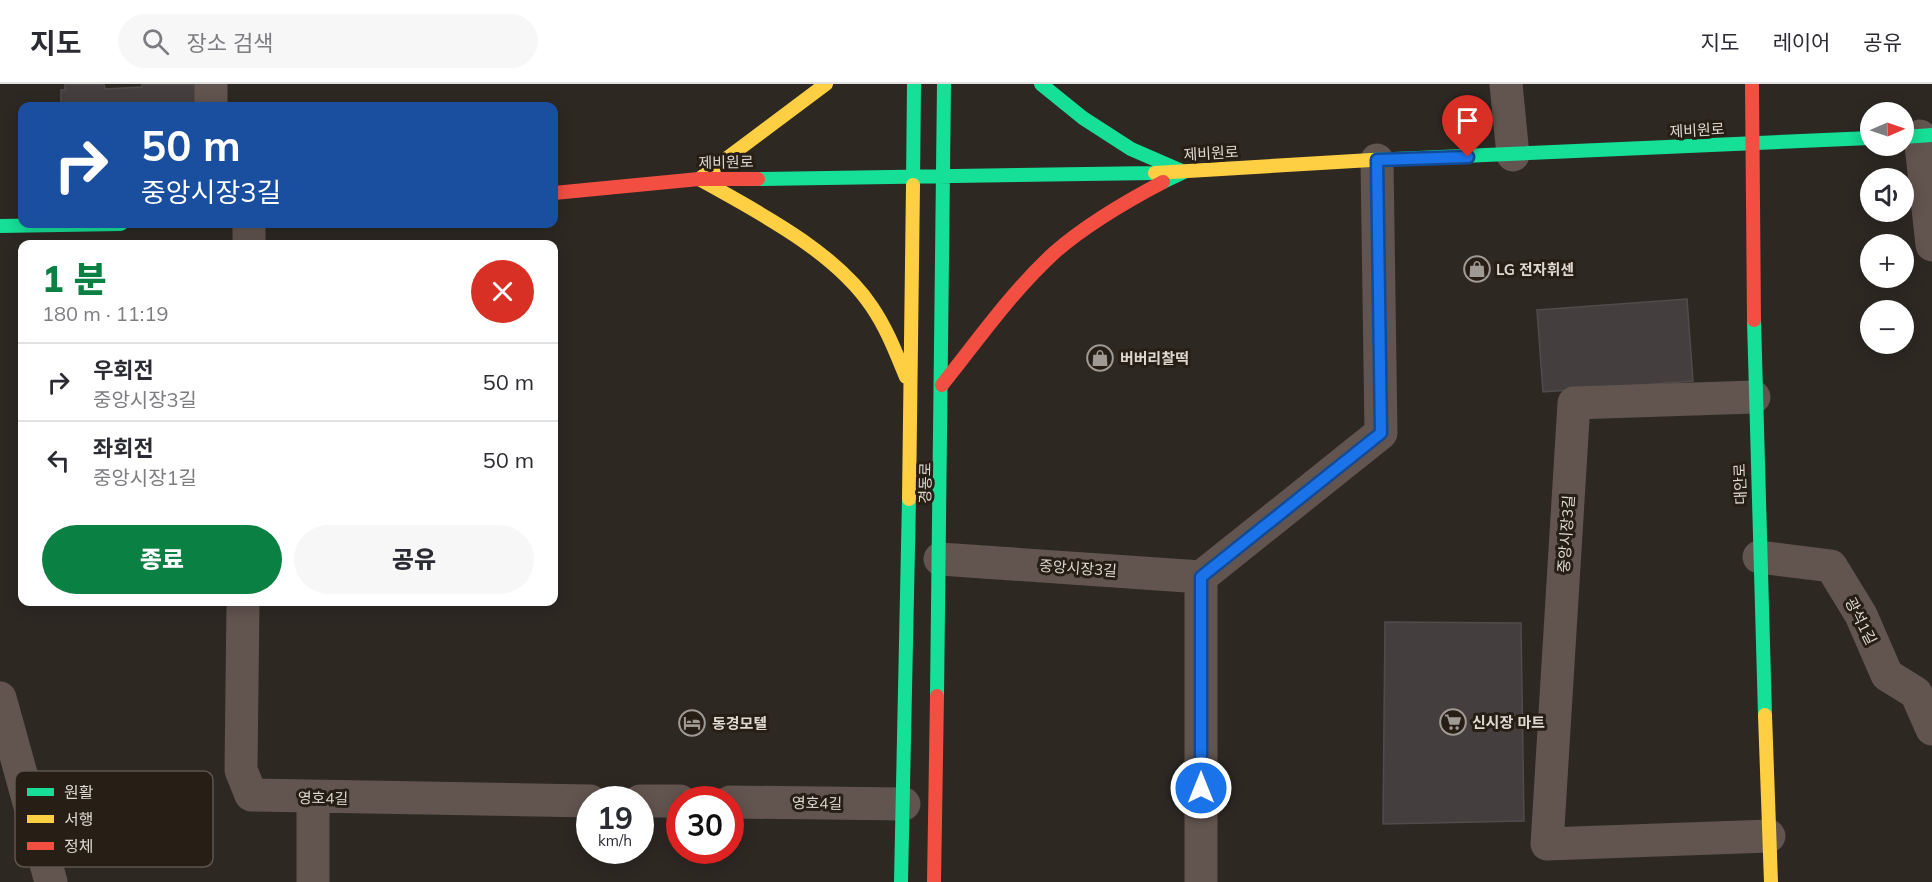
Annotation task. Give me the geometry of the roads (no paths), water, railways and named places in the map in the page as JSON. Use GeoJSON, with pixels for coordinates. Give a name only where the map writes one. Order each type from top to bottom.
{"type":"FeatureCollection","features":[{"type":"Feature","properties":{"kind":"street"},"geometry":{"type":"LineString","coordinates":[[211,84],[211,102]]}},
{"type":"Feature","properties":{"kind":"street"},"geometry":{"type":"LineString","coordinates":[[826,84],[784,118],[699,179],[788,229],[837,269],[871,305],[892,342],[911,390]]}},
{"type":"Feature","properties":{"kind":"street","name":"경동로"},"geometry":{"type":"LineString","coordinates":[[901,882],[911,390],[914,84]]}},
{"type":"Feature","properties":{"kind":"street","name":"경동로"},"geometry":{"type":"LineString","coordinates":[[933,882],[940,558],[941,177],[944,84]]}},
{"type":"Feature","properties":{"kind":"street"},"geometry":{"type":"LineString","coordinates":[[1041,84],[1083,118],[1131,150],[1184,172]]}},
{"type":"Feature","properties":{"kind":"street"},"geometry":{"type":"LineString","coordinates":[[1506,84],[1513,155]]}},
{"type":"Feature","properties":{"kind":"street","name":"대안로"},"geometry":{"type":"LineString","coordinates":[[1752,84],[1754,397],[1771,882]]}},
{"type":"Feature","properties":{"kind":"street"},"geometry":{"type":"LineString","coordinates":[[1918,136],[1932,245]]}},
{"type":"Feature","properties":{"kind":"street","name":"제비원로"},"geometry":{"type":"LineString","coordinates":[[558,193],[699,179],[1184,172],[1377,160],[1860,139]]}},
{"type":"Feature","properties":{"kind":"street"},"geometry":{"type":"LineString","coordinates":[[1201,882],[1201,577],[1381,433],[1377,160]]}},
{"type":"Feature","properties":{"kind":"street"},"geometry":{"type":"LineString","coordinates":[[942,385],[1040,267],[1080,232],[1131,198],[1184,172]]}},
{"type":"Feature","properties":{"kind":"street"},"geometry":{"type":"LineString","coordinates":[[0,226],[18,226]]}},
{"type":"Feature","properties":{"kind":"street","name":"중앙시장3길"},"geometry":{"type":"LineString","coordinates":[[1754,397],[1574,403],[1547,844],[1769,836]]}},
{"type":"Feature","properties":{"kind":"street","name":"광석1길"},"geometry":{"type":"LineString","coordinates":[[1759,557],[1831,566],[1861,615],[1887,675],[1916,693],[1932,729]]}},
{"type":"Feature","properties":{"kind":"street","name":"중앙시장3길"},"geometry":{"type":"LineString","coordinates":[[940,558],[1201,577]]}},
{"type":"Feature","properties":{"kind":"street","name":"영호4길"},"geometry":{"type":"LineString","coordinates":[[243,606],[241,770],[251,795],[576,801]]}},
{"type":"Feature","properties":{"kind":"street"},"geometry":{"type":"LineString","coordinates":[[0,698],[20,771]]}},
{"type":"Feature","properties":{"kind":"street"},"geometry":{"type":"LineString","coordinates":[[313,797],[314,882]]}},
{"type":"Feature","properties":{"kind":"street","name":"영호4길"},"geometry":{"type":"LineString","coordinates":[[744,802],[904,804]]}},
{"type":"Feature","properties":{"kind":"street"},"geometry":{"type":"LineString","coordinates":[[47,867],[51,882]]}},
{"type":"Feature","properties":{"kind":"place","name":"LG 전자휘센"},"geometry":{"type":"Point","coordinates":[1477,269]}},
{"type":"Feature","properties":{"kind":"place","name":"버버리찰떡"},"geometry":{"type":"Point","coordinates":[1100,358]}},
{"type":"Feature","properties":{"kind":"place","name":"신시장 마트"},"geometry":{"type":"Point","coordinates":[1453,722]}},
{"type":"Feature","properties":{"kind":"place","name":"동경모텔"},"geometry":{"type":"Point","coordinates":[692,723]}}]}
